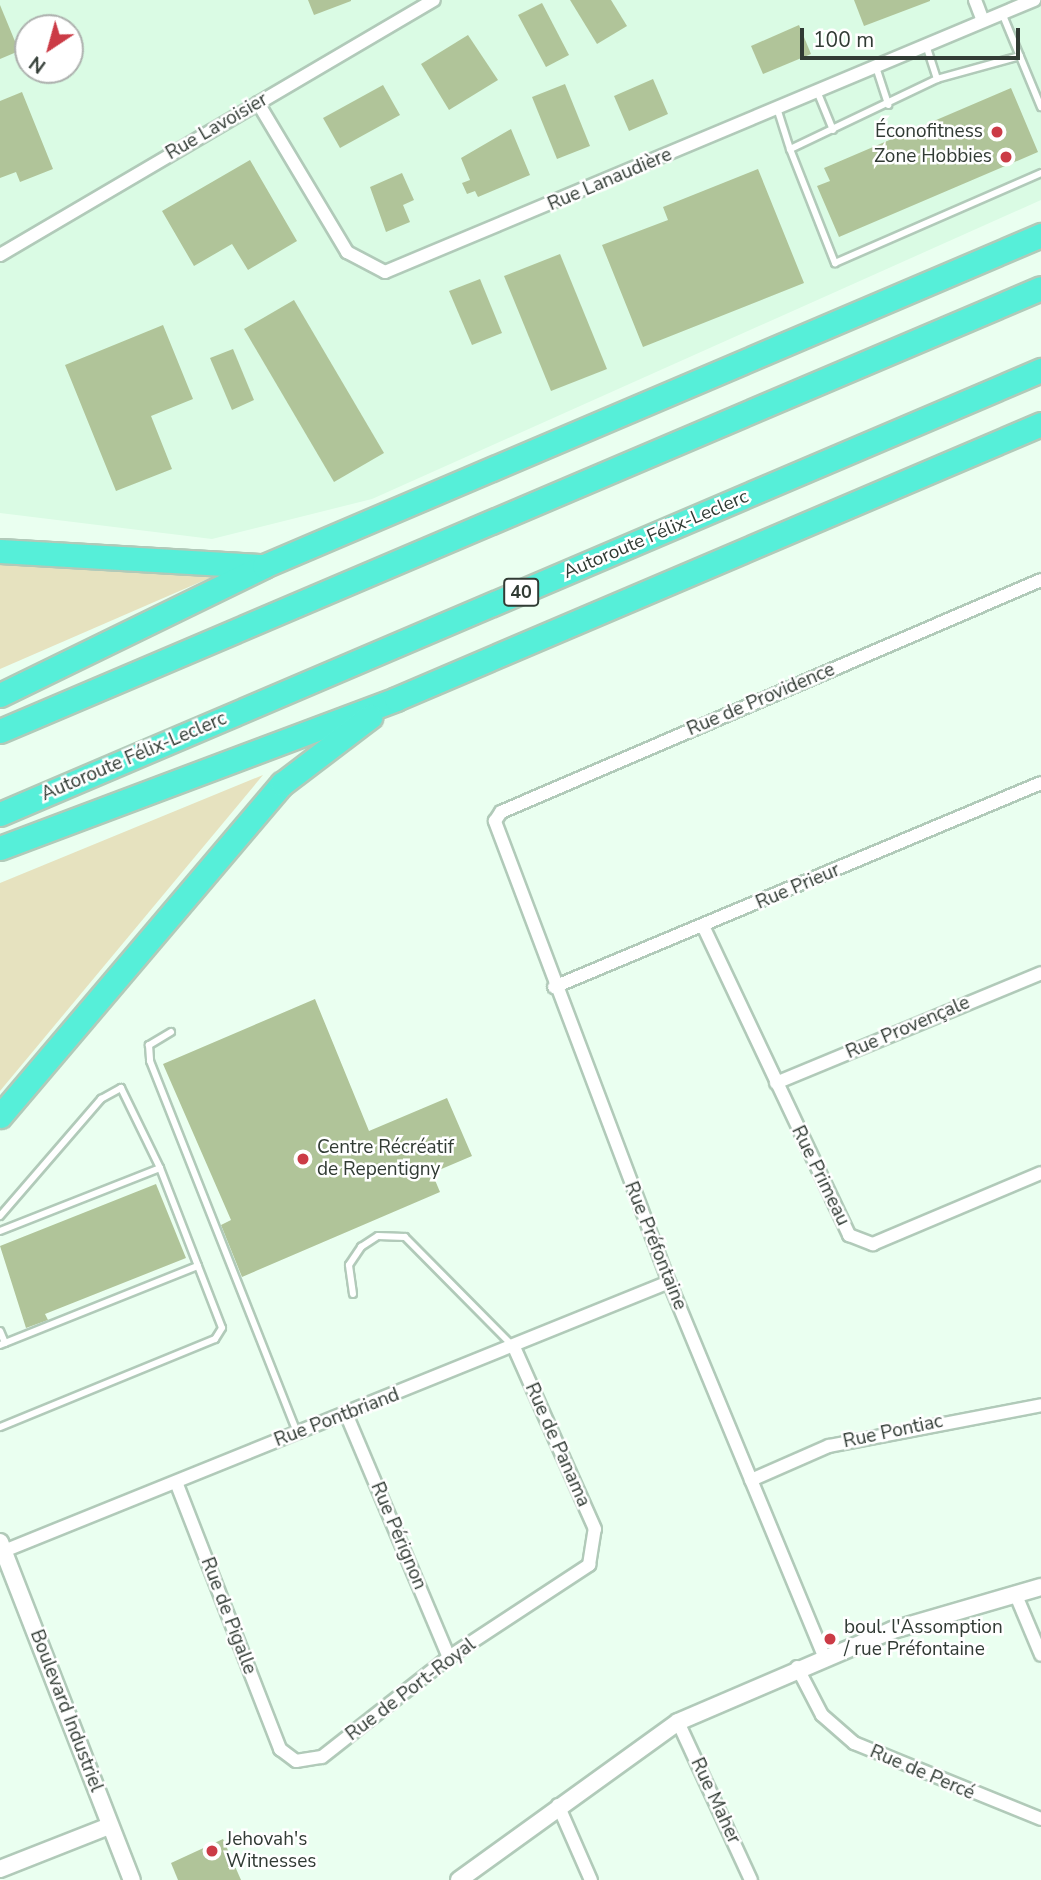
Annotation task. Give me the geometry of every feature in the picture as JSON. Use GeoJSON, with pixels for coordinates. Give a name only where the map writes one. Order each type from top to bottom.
{"type":"FeatureCollection","features":[{"type":"Feature","properties":{"kind":"highway"},"geometry":{"type":"LineString","coordinates":[[0,695],[264,566],[1041,235]]}},
{"type":"Feature","properties":{"kind":"highway"},"geometry":{"type":"LineString","coordinates":[[0,731],[1041,288]]}},
{"type":"Feature","properties":{"kind":"highway","name":"Autoroute Félix-Leclerc"},"geometry":{"type":"LineString","coordinates":[[0,814],[1041,370]]}},
{"type":"Feature","properties":{"kind":"highway"},"geometry":{"type":"LineString","coordinates":[[0,848],[396,699],[1041,424]]}},
{"type":"Feature","properties":{"kind":"highway"},"geometry":{"type":"LineString","coordinates":[[0,551],[264,566]]}},
{"type":"Feature","properties":{"kind":"highway"},"geometry":{"type":"LineString","coordinates":[[0,1116],[282,784],[396,699]]}},
{"type":"Feature","properties":{"kind":"street","name":"Rue Lavoisier"},"geometry":{"type":"LineString","coordinates":[[0,254],[434,0]]}},
{"type":"Feature","properties":{"kind":"street"},"geometry":{"type":"LineString","coordinates":[[975,0],[983,21]]}},
{"type":"Feature","properties":{"kind":"street","name":"Rue Lanaudière"},"geometry":{"type":"LineString","coordinates":[[258,103],[347,252],[386,272],[1034,0]]}},
{"type":"Feature","properties":{"kind":"street","name":"Rue de Providence"},"geometry":{"type":"LineString","coordinates":[[495,832],[500,812],[1041,580]]}},
{"type":"Feature","properties":{"kind":"street","name":"Rue Prieur"},"geometry":{"type":"LineString","coordinates":[[554,987],[704,928],[1041,783]]}},
{"type":"Feature","properties":{"kind":"street","name":"Rue Préfontaine"},"geometry":{"type":"LineString","coordinates":[[495,832],[669,1282],[824,1656]]}},
{"type":"Feature","properties":{"kind":"street","name":"Rue Primeau"},"geometry":{"type":"LineString","coordinates":[[704,928],[839,1220],[862,1243],[1041,1173]]}},
{"type":"Feature","properties":{"kind":"street","name":"Rue Provençale"},"geometry":{"type":"LineString","coordinates":[[776,1083],[1041,972]]}},
{"type":"Feature","properties":{"kind":"street","name":"Rue Pontbriand"},"geometry":{"type":"LineString","coordinates":[[2,1546],[347,1416],[669,1282]]}},
{"type":"Feature","properties":{"kind":"street","name":"Rue de Panama"},"geometry":{"type":"LineString","coordinates":[[514,1347],[596,1543]]}},
{"type":"Feature","properties":{"kind":"street","name":"Rue Pontiac"},"geometry":{"type":"LineString","coordinates":[[751,1480],[829,1446],[1041,1405]]}},
{"type":"Feature","properties":{"kind":"street","name":"Rue Pérignon"},"geometry":{"type":"LineString","coordinates":[[347,1416],[449,1657]]}},
{"type":"Feature","properties":{"kind":"street","name":"Rue de Pigalle"},"geometry":{"type":"LineString","coordinates":[[176,1482],[280,1749]]}},
{"type":"Feature","properties":{"kind":"street","name":"Rue de Port-Royal"},"geometry":{"type":"LineString","coordinates":[[280,1749],[296,1761],[322,1758],[449,1657],[580,1576],[596,1543]]}},
{"type":"Feature","properties":{"kind":"street","name":"Boulevard Industriel"},"geometry":{"type":"LineString","coordinates":[[2,1546],[132,1880]]}},
{"type":"Feature","properties":{"kind":"street"},"geometry":{"type":"LineString","coordinates":[[459,1880],[558,1805],[678,1723],[824,1656],[1041,1587]]}},
{"type":"Feature","properties":{"kind":"street"},"geometry":{"type":"LineString","coordinates":[[1016,1593],[1041,1655]]}},
{"type":"Feature","properties":{"kind":"street","name":"Rue de Percé"},"geometry":{"type":"LineString","coordinates":[[797,1667],[822,1715],[854,1742],[1041,1819]]}},
{"type":"Feature","properties":{"kind":"street","name":"Rue Maher"},"geometry":{"type":"LineString","coordinates":[[678,1723],[751,1880]]}},
{"type":"Feature","properties":{"kind":"street"},"geometry":{"type":"LineString","coordinates":[[558,1805],[591,1880]]}},
{"type":"Feature","properties":{"kind":"street"},"geometry":{"type":"LineString","coordinates":[[0,1869],[110,1826]]}},
{"type":"Feature","properties":{"kind":"lane"},"geometry":{"type":"LineString","coordinates":[[1002,13],[1041,107]]}},
{"type":"Feature","properties":{"kind":"lane"},"geometry":{"type":"LineString","coordinates":[[926,45],[937,79]]}},
{"type":"Feature","properties":{"kind":"lane"},"geometry":{"type":"LineString","coordinates":[[790,149],[888,105],[937,79],[1020,56]]}},
{"type":"Feature","properties":{"kind":"lane"},"geometry":{"type":"LineString","coordinates":[[876,66],[888,105]]}},
{"type":"Feature","properties":{"kind":"lane"},"geometry":{"type":"LineString","coordinates":[[817,91],[833,131]]}},
{"type":"Feature","properties":{"kind":"lane"},"geometry":{"type":"LineString","coordinates":[[778,108],[790,149],[835,262],[1041,173]]}},
{"type":"Feature","properties":{"kind":"lane"},"geometry":{"type":"LineString","coordinates":[[171,1032],[149,1045],[150,1061],[298,1434]]}},
{"type":"Feature","properties":{"kind":"lane"},"geometry":{"type":"LineString","coordinates":[[0,1216],[101,1099],[121,1088],[160,1168],[222,1328],[215,1339],[0,1427]]}},
{"type":"Feature","properties":{"kind":"lane"},"geometry":{"type":"LineString","coordinates":[[0,1231],[160,1168]]}},
{"type":"Feature","properties":{"kind":"lane"},"geometry":{"type":"LineString","coordinates":[[354,1294],[349,1265],[361,1247],[378,1236],[405,1237],[514,1347]]}},
{"type":"Feature","properties":{"kind":"lane"},"geometry":{"type":"LineString","coordinates":[[0,1331],[3,1344],[198,1266]]}},
{"type":"Feature","properties":{"kind":"shaded area"},"geometry":{"type":"Polygon","coordinates":[[[0,0],[1041,0],[1041,200],[372,499],[212,539],[0,513],[0,0]]]}},
{"type":"Feature","properties":{"kind":"shaded area"},"geometry":{"type":"Polygon","coordinates":[[[0,560],[221,573],[0,669],[0,560]]]}},
{"type":"Feature","properties":{"kind":"shaded area"},"geometry":{"type":"Polygon","coordinates":[[[263,775],[0,1091],[0,883],[263,775]]]}},
{"type":"Feature","properties":{"kind":"building"},"geometry":{"type":"Polygon","coordinates":[[[308,0],[351,0],[351,1],[314,15],[308,0]]]}},
{"type":"Feature","properties":{"kind":"building"},"geometry":{"type":"Polygon","coordinates":[[[570,0],[611,0],[627,26],[597,44],[570,0]]]}},
{"type":"Feature","properties":{"kind":"building"},"geometry":{"type":"Polygon","coordinates":[[[854,0],[930,0],[930,1],[864,26],[854,0]]]}},
{"type":"Feature","properties":{"kind":"building"},"geometry":{"type":"Polygon","coordinates":[[[542,3],[569,55],[546,67],[518,15],[542,3]]]}},
{"type":"Feature","properties":{"kind":"building"},"geometry":{"type":"Polygon","coordinates":[[[0,5],[14,39],[14,53],[0,59],[0,5]]]}},
{"type":"Feature","properties":{"kind":"building"},"geometry":{"type":"Polygon","coordinates":[[[799,25],[811,54],[763,74],[751,46],[799,25]]]}},
{"type":"Feature","properties":{"kind":"building"},"geometry":{"type":"Polygon","coordinates":[[[468,35],[498,80],[449,110],[421,64],[468,35]]]}},
{"type":"Feature","properties":{"kind":"building"},"geometry":{"type":"Polygon","coordinates":[[[653,79],[668,114],[629,131],[614,96],[653,79]]]}},
{"type":"Feature","properties":{"kind":"building"},"geometry":{"type":"Polygon","coordinates":[[[565,84],[590,146],[557,159],[532,97],[565,84]]]}},
{"type":"Feature","properties":{"kind":"building"},"geometry":{"type":"Polygon","coordinates":[[[383,85],[400,115],[340,148],[323,118],[383,85]]]}},
{"type":"Feature","properties":{"kind":"building"},"geometry":{"type":"Polygon","coordinates":[[[1011,88],[1038,152],[839,237],[817,186],[830,181],[824,168],[1011,88]]]}},
{"type":"Feature","properties":{"kind":"building"},"geometry":{"type":"Polygon","coordinates":[[[22,92],[53,169],[20,182],[16,172],[0,178],[0,101],[22,92]]]}},
{"type":"Feature","properties":{"kind":"building"},"geometry":{"type":"Polygon","coordinates":[[[511,129],[530,175],[478,197],[475,191],[467,194],[462,183],[470,180],[461,158],[511,129]]]}},
{"type":"Feature","properties":{"kind":"building"},"geometry":{"type":"Polygon","coordinates":[[[250,160],[297,241],[248,270],[232,244],[194,266],[162,211],[250,160]]]}},
{"type":"Feature","properties":{"kind":"building"},"geometry":{"type":"Polygon","coordinates":[[[758,169],[804,283],[643,347],[602,245],[668,220],[663,207],[758,169]]]}},
{"type":"Feature","properties":{"kind":"building"},"geometry":{"type":"Polygon","coordinates":[[[402,173],[414,200],[403,205],[410,222],[386,232],[370,187],[402,173]]]}},
{"type":"Feature","properties":{"kind":"building"},"geometry":{"type":"Polygon","coordinates":[[[560,254],[607,369],[551,391],[504,276],[560,254]]]}},
{"type":"Feature","properties":{"kind":"building"},"geometry":{"type":"Polygon","coordinates":[[[480,279],[502,333],[472,345],[449,291],[480,279]]]}},
{"type":"Feature","properties":{"kind":"building"},"geometry":{"type":"Polygon","coordinates":[[[294,300],[384,453],[334,482],[244,329],[294,300]]]}},
{"type":"Feature","properties":{"kind":"building"},"geometry":{"type":"Polygon","coordinates":[[[163,325],[193,399],[151,416],[172,469],[116,491],[65,365],[163,325]]]}},
{"type":"Feature","properties":{"kind":"building"},"geometry":{"type":"Polygon","coordinates":[[[233,349],[254,400],[232,410],[210,358],[233,349]]]}},
{"type":"Feature","properties":{"kind":"building"},"geometry":{"type":"Polygon","coordinates":[[[315,999],[369,1131],[447,1098],[472,1156],[432,1173],[440,1192],[242,1277],[221,1225],[231,1220],[163,1064],[315,999]]]}},
{"type":"Feature","properties":{"kind":"building"},"geometry":{"type":"Polygon","coordinates":[[[156,1184],[186,1258],[45,1314],[48,1320],[26,1328],[0,1246],[156,1184]]]}},
{"type":"Feature","properties":{"kind":"building","name":"Jehovah's Witnesses"},"geometry":{"type":"Polygon","coordinates":[[[223,1839],[241,1880],[178,1880],[171,1863],[223,1839]]]}},
{"type":"Feature","properties":{"kind":"place","name":"Éconofitness"},"geometry":{"type":"Point","coordinates":[997,132]}},
{"type":"Feature","properties":{"kind":"place","name":"Zone Hobbies"},"geometry":{"type":"Point","coordinates":[1006,157]}},
{"type":"Feature","properties":{"kind":"place","name":"Centre Récréatif de Repentigny"},"geometry":{"type":"Point","coordinates":[303,1159]}},
{"type":"Feature","properties":{"kind":"place","name":"boul. l'Assomption / rue Préfontaine"},"geometry":{"type":"Point","coordinates":[830,1639]}},
{"type":"Feature","properties":{"kind":"place","name":"Jehovah's Witnesses"},"geometry":{"type":"Point","coordinates":[212,1851]}}]}
